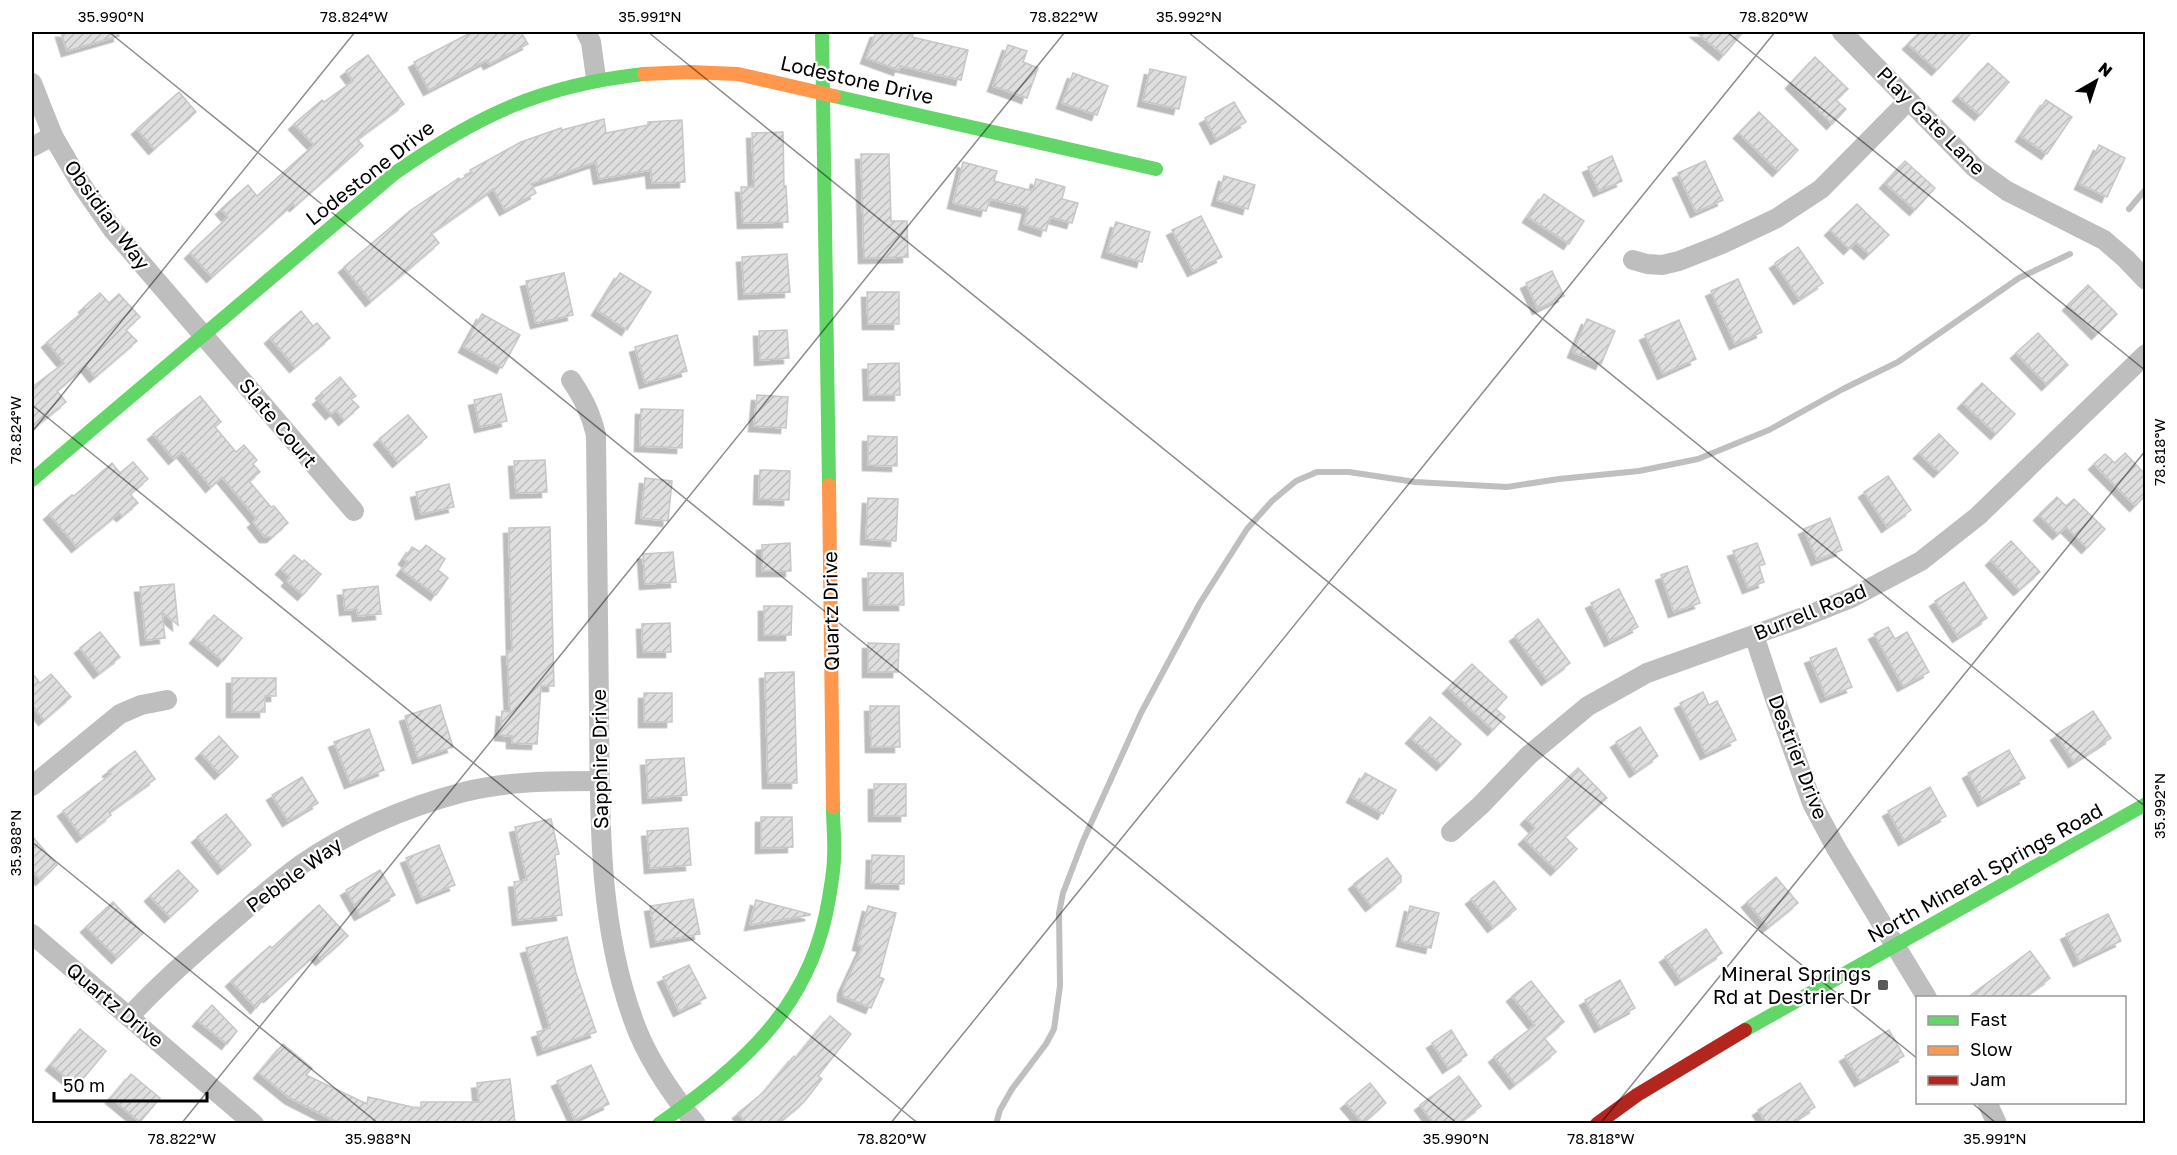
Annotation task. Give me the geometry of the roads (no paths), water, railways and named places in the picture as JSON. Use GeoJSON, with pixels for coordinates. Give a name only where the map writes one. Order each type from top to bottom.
{"type":"FeatureCollection","features":[{"type":"Feature","properties":{"kind":"street"},"geometry":{"type":"LineString","coordinates":[[586,32],[591,42],[596,78]]}},
{"type":"Feature","properties":{"kind":"street","name":"Quartz Drive"},"geometry":{"type":"LineString","coordinates":[[659,1124],[740,1061],[778,1020],[807,972],[818,946],[829,895],[834,859],[834,835],[822,32]]}},
{"type":"Feature","properties":{"kind":"street","name":"Play Gate Lane"},"geometry":{"type":"LineString","coordinates":[[1842,32],[1975,168],[2007,191],[2104,240],[2145,280]]}},
{"type":"Feature","properties":{"kind":"street","name":"Lodestone Drive"},"geometry":{"type":"LineString","coordinates":[[32,480],[395,173],[438,142],[474,122],[535,94],[596,78],[634,74],[700,71],[738,74],[1156,169]]}},
{"type":"Feature","properties":{"kind":"street","name":"Obsidian Way"},"geometry":{"type":"LineString","coordinates":[[32,82],[53,136],[81,184],[112,230],[202,334]]}},
{"type":"Feature","properties":{"kind":"street"},"geometry":{"type":"LineString","coordinates":[[1633,260],[1662,265],[1679,261],[1777,218],[1821,189],[1908,101]]}},
{"type":"Feature","properties":{"kind":"street"},"geometry":{"type":"LineString","coordinates":[[32,147],[53,136]]}},
{"type":"Feature","properties":{"kind":"street","name":"Slate Court"},"geometry":{"type":"LineString","coordinates":[[202,334],[354,511]]}},
{"type":"Feature","properties":{"kind":"street","name":"Burrell Road"},"geometry":{"type":"LineString","coordinates":[[1451,832],[1481,805],[1529,755],[1588,706],[1647,674],[1851,598],[1921,561],[1978,516],[2145,354]]}},
{"type":"Feature","properties":{"kind":"street","name":"Sapphire Drive"},"geometry":{"type":"LineString","coordinates":[[571,380],[586,403],[596,435],[599,781],[604,884],[610,927],[619,968],[637,1028],[654,1065],[696,1124]]}},
{"type":"Feature","properties":{"kind":"street","name":"Destrier Drive"},"geometry":{"type":"LineString","coordinates":[[1754,635],[1812,803],[1894,946],[1926,996]]}},
{"type":"Feature","properties":{"kind":"street"},"geometry":{"type":"LineString","coordinates":[[32,786],[120,714],[141,705],[167,700]]}},
{"type":"Feature","properties":{"kind":"street","name":"Pebble Way"},"geometry":{"type":"LineString","coordinates":[[129,1017],[172,972],[271,888],[298,867],[349,836],[388,819],[465,792],[548,781],[599,781]]}},
{"type":"Feature","properties":{"kind":"street","name":"North Mineral Springs Road"},"geometry":{"type":"LineString","coordinates":[[1597,1124],[1637,1095],[1702,1055],[2145,804]]}},
{"type":"Feature","properties":{"kind":"street","name":"Quartz Drive"},"geometry":{"type":"LineString","coordinates":[[32,934],[254,1124]]}},
{"type":"Feature","properties":{"kind":"street"},"geometry":{"type":"LineString","coordinates":[[1988,1104],[1997,1124]]}},
{"type":"Feature","properties":{"kind":"waterway"},"geometry":{"type":"LineString","coordinates":[[2129,209],[2146,189]]}},
{"type":"Feature","properties":{"kind":"waterway"},"geometry":{"type":"LineString","coordinates":[[996,1124],[1000,1110],[1012,1089],[1046,1044],[1054,1029],[1060,986],[1059,913],[1063,893],[1083,841],[1141,713],[1200,603],[1247,529],[1272,501],[1296,481],[1317,472],[1349,472],[1415,482],[1507,487],[1639,471],[1698,459],[1769,430],[1898,362],[2019,278],[2070,254]]}},
{"type":"Feature","properties":{"kind":"place","name":"Mineral Springs Rd at Destrier Dr"},"geometry":{"type":"Point","coordinates":[1883,985]}}]}
